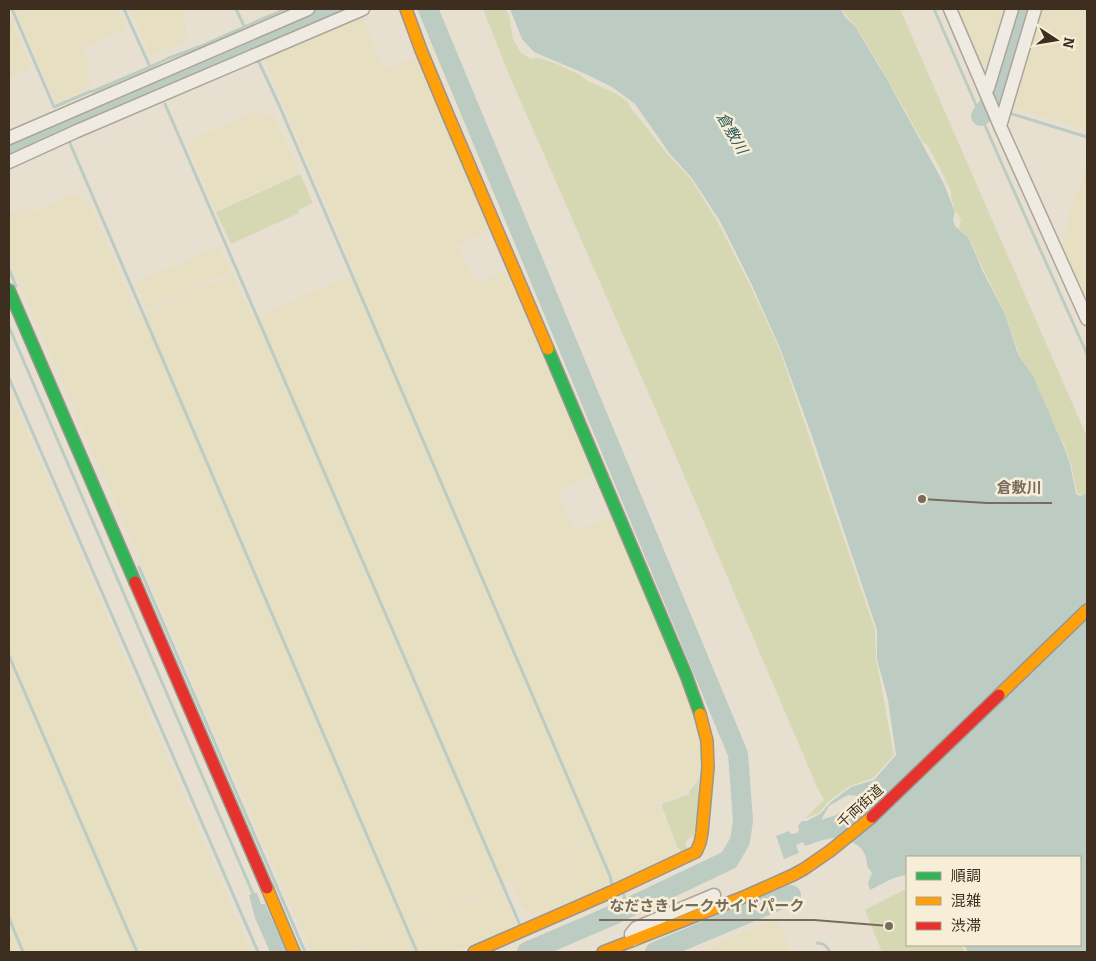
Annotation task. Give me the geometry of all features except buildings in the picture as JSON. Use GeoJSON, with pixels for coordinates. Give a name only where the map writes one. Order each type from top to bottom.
{"type":"FeatureCollection","features":[{"type":"Feature","properties":{"kind":"street"},"geometry":{"type":"LineString","coordinates":[[9,138],[308,9]]}},
{"type":"Feature","properties":{"kind":"street"},"geometry":{"type":"LineString","coordinates":[[9,162],[86,127],[363,9]]}},
{"type":"Feature","properties":{"kind":"street"},"geometry":{"type":"LineString","coordinates":[[406,9],[448,115],[678,658],[702,721],[708,753],[705,815],[700,843],[696,852],[611,892],[474,952]]}},
{"type":"Feature","properties":{"kind":"street"},"geometry":{"type":"LineString","coordinates":[[950,9],[1000,126],[1087,318]]}},
{"type":"Feature","properties":{"kind":"street"},"geometry":{"type":"LineString","coordinates":[[986,94],[1012,9]]}},
{"type":"Feature","properties":{"kind":"street"},"geometry":{"type":"LineString","coordinates":[[1000,126],[1035,9]]}},
{"type":"Feature","properties":{"kind":"street"},"geometry":{"type":"LineString","coordinates":[[9,290],[294,952]]}},
{"type":"Feature","properties":{"kind":"street","name":"千両街道"},"geometry":{"type":"LineString","coordinates":[[603,952],[782,881],[828,853],[849,837],[884,805],[1087,610]]}},
{"type":"Feature","properties":{"kind":"street"},"geometry":{"type":"LineString","coordinates":[[633,940],[631,934],[636,928],[714,896]]}},
{"type":"Feature","properties":{"kind":"shaded area"},"geometry":{"type":"Polygon","coordinates":[[[15,9],[118,9],[127,29],[83,48],[91,65],[88,71],[92,86],[60,102],[53,98],[15,9]]]}},
{"type":"Feature","properties":{"kind":"shaded area"},"geometry":{"type":"Polygon","coordinates":[[[130,9],[184,9],[187,36],[184,41],[151,55],[130,9]]]}},
{"type":"Feature","properties":{"kind":"shaded area"},"geometry":{"type":"Polygon","coordinates":[[[957,9],[1008,9],[989,65],[981,65],[957,9]]]}},
{"type":"Feature","properties":{"kind":"shaded area"},"geometry":{"type":"Polygon","coordinates":[[[1043,9],[1087,9],[1087,133],[1084,132],[1084,129],[1012,107],[1043,9]]]}},
{"type":"Feature","properties":{"kind":"shaded area"},"geometry":{"type":"Polygon","coordinates":[[[9,13],[31,68],[9,78],[9,13]]]}},
{"type":"Feature","properties":{"kind":"shaded area"},"geometry":{"type":"Polygon","coordinates":[[[362,17],[384,69],[418,56],[487,223],[487,232],[458,246],[476,283],[506,270],[593,475],[557,491],[575,531],[613,515],[691,702],[703,763],[692,784],[684,793],[599,828],[600,835],[560,852],[579,894],[578,897],[539,916],[521,905],[510,881],[351,952],[311,952],[9,260],[9,214],[26,207],[29,213],[71,195],[79,195],[84,198],[91,206],[138,316],[233,274],[253,319],[355,273],[264,59],[267,56],[362,17]]]}},
{"type":"Feature","properties":{"kind":"shaded area"},"geometry":{"type":"Polygon","coordinates":[[[259,109],[263,114],[274,115],[299,172],[215,211],[188,145],[195,138],[259,109]]]}},
{"type":"Feature","properties":{"kind":"shaded area"},"geometry":{"type":"Polygon","coordinates":[[[1087,163],[1087,305],[1064,255],[1062,244],[1067,222],[1087,163]]]}},
{"type":"Feature","properties":{"kind":"shaded area"},"geometry":{"type":"Polygon","coordinates":[[[218,246],[231,272],[148,309],[146,308],[135,283],[218,246]]]}},
{"type":"Feature","properties":{"kind":"shaded area"},"geometry":{"type":"Polygon","coordinates":[[[9,388],[251,952],[9,952],[9,388]]]}},
{"type":"Feature","properties":{"kind":"shaded area"},"geometry":{"type":"Polygon","coordinates":[[[659,804],[679,855],[583,899],[562,853],[602,835],[601,828],[659,804]]]}},
{"type":"Feature","properties":{"kind":"shaded area"},"geometry":{"type":"Polygon","coordinates":[[[501,887],[517,925],[454,952],[354,952],[501,887]]]}},
{"type":"Feature","properties":{"kind":"shaded area"},"geometry":{"type":"Polygon","coordinates":[[[773,920],[779,923],[792,952],[698,952],[773,920]]]}},
{"type":"Feature","properties":{"kind":"green space"},"geometry":{"type":"Polygon","coordinates":[[[483,9],[506,9],[509,15],[513,39],[521,53],[531,59],[539,58],[557,64],[627,101],[668,155],[691,179],[717,221],[749,283],[779,348],[875,630],[876,658],[894,755],[873,778],[850,786],[829,801],[819,813],[804,819],[824,800],[507,70],[483,9]]]}},
{"type":"Feature","properties":{"kind":"green space"},"geometry":{"type":"Polygon","coordinates":[[[842,9],[900,9],[1087,437],[1087,492],[1085,494],[1077,493],[1071,464],[1065,447],[1033,376],[1019,354],[1005,313],[969,237],[959,229],[961,219],[955,211],[951,191],[945,178],[928,146],[922,141],[860,33],[842,9]]]}},
{"type":"Feature","properties":{"kind":"green space"},"geometry":{"type":"Polygon","coordinates":[[[300,174],[313,203],[298,210],[299,213],[231,244],[216,212],[300,174]]]}},
{"type":"Feature","properties":{"kind":"green space"},"geometry":{"type":"Polygon","coordinates":[[[699,775],[697,832],[685,842],[687,849],[682,853],[677,846],[662,804],[689,794],[699,775]]]}},
{"type":"Feature","properties":{"kind":"green space"},"geometry":{"type":"Polygon","coordinates":[[[906,891],[906,946],[962,946],[965,952],[882,952],[865,910],[906,891]]]}},
{"type":"Feature","properties":{"kind":"water"},"geometry":{"type":"Polygon","coordinates":[[[510,9],[841,9],[845,17],[855,26],[888,81],[944,184],[955,212],[953,219],[955,226],[968,237],[982,270],[1005,314],[1018,354],[1033,376],[1064,447],[1070,464],[1076,494],[1080,496],[1087,493],[1087,952],[968,952],[965,946],[1081,946],[1081,856],[906,856],[906,875],[870,890],[868,883],[872,873],[867,866],[865,854],[862,849],[848,840],[829,838],[805,846],[803,842],[796,845],[799,853],[784,859],[776,836],[789,831],[791,834],[797,833],[799,830],[798,826],[802,821],[807,821],[820,814],[831,802],[851,787],[874,780],[896,755],[888,700],[877,659],[877,630],[813,439],[780,348],[751,283],[720,221],[692,178],[670,154],[635,104],[612,87],[534,52],[522,39],[510,9]],[[848,795],[829,806],[821,820],[836,815],[858,800],[859,796],[848,795]]]}},
{"type":"Feature","properties":{"kind":"water"},"geometry":{"type":"Polygon","coordinates":[[[257,893],[261,904],[265,904],[287,952],[270,952],[255,918],[249,895],[257,893]]]}},
{"type":"Feature","properties":{"kind":"waterway"},"geometry":{"type":"LineString","coordinates":[[12,9],[54,107],[150,67]]}},
{"type":"Feature","properties":{"kind":"waterway"},"geometry":{"type":"LineString","coordinates":[[124,9],[150,67],[285,9]]}},
{"type":"Feature","properties":{"kind":"waterway"},"geometry":{"type":"LineString","coordinates":[[236,9],[244,26]]}},
{"type":"Feature","properties":{"kind":"waterway"},"geometry":{"type":"LineString","coordinates":[[9,149],[333,9]]}},
{"type":"Feature","properties":{"kind":"waterway"},"geometry":{"type":"LineString","coordinates":[[428,9],[738,754],[743,821],[740,841],[729,860],[613,915],[527,952]]}},
{"type":"Feature","properties":{"kind":"waterway"},"geometry":{"type":"LineString","coordinates":[[934,9],[1087,354]]}},
{"type":"Feature","properties":{"kind":"waterway"},"geometry":{"type":"LineString","coordinates":[[981,116],[993,99],[1021,9]]}},
{"type":"Feature","properties":{"kind":"waterway"},"geometry":{"type":"LineString","coordinates":[[251,53],[253,44]]}},
{"type":"Feature","properties":{"kind":"waterway"},"geometry":{"type":"LineString","coordinates":[[256,60],[259,62],[279,105],[610,876],[612,885]]}},
{"type":"Feature","properties":{"kind":"waterway"},"geometry":{"type":"LineString","coordinates":[[158,85],[159,89]]}},
{"type":"Feature","properties":{"kind":"waterway"},"geometry":{"type":"LineString","coordinates":[[165,104],[520,925]]}},
{"type":"Feature","properties":{"kind":"waterway"},"geometry":{"type":"LineString","coordinates":[[1009,113],[1087,137]]}},
{"type":"Feature","properties":{"kind":"waterway"},"geometry":{"type":"LineString","coordinates":[[69,141],[417,952]]}},
{"type":"Feature","properties":{"kind":"waterway"},"geometry":{"type":"LineString","coordinates":[[9,269],[16,286]]}},
{"type":"Feature","properties":{"kind":"waterway"},"geometry":{"type":"LineString","coordinates":[[9,327],[254,896]]}},
{"type":"Feature","properties":{"kind":"waterway"},"geometry":{"type":"LineString","coordinates":[[9,378],[258,952]]}},
{"type":"Feature","properties":{"kind":"waterway"},"geometry":{"type":"LineString","coordinates":[[139,567],[305,952]]}},
{"type":"Feature","properties":{"kind":"waterway"},"geometry":{"type":"LineString","coordinates":[[9,656],[137,952]]}},
{"type":"Feature","properties":{"kind":"waterway"},"geometry":{"type":"LineString","coordinates":[[624,895],[625,909]]}},
{"type":"Feature","properties":{"kind":"waterway"},"geometry":{"type":"LineString","coordinates":[[655,952],[791,895]]}},
{"type":"Feature","properties":{"kind":"waterway"},"geometry":{"type":"LineString","coordinates":[[9,918],[23,952]]}},
{"type":"Feature","properties":{"kind":"waterway"},"geometry":{"type":"LineString","coordinates":[[528,942],[532,950]]}},
{"type":"Feature","properties":{"kind":"waterway"},"geometry":{"type":"LineString","coordinates":[[817,943],[825,945],[830,952]]}},
{"type":"Feature","properties":{"kind":"traffic: fast"},"geometry":{"type":"LineString","coordinates":[[9,290],[135,582]]}},
{"type":"Feature","properties":{"kind":"traffic: fast"},"geometry":{"type":"LineString","coordinates":[[548,349],[686,675],[700,714]]}},
{"type":"Feature","properties":{"kind":"traffic: slow"},"geometry":{"type":"LineString","coordinates":[[406,9],[448,115],[548,349]]}},
{"type":"Feature","properties":{"kind":"traffic: slow"},"geometry":{"type":"LineString","coordinates":[[999,695],[1087,610]]}},
{"type":"Feature","properties":{"kind":"traffic: slow"},"geometry":{"type":"LineString","coordinates":[[474,952],[611,892],[696,852],[702,833],[708,767],[707,741],[700,714]]}},
{"type":"Feature","properties":{"kind":"traffic: slow"},"geometry":{"type":"LineString","coordinates":[[603,952],[746,896],[793,875],[830,851],[872,817]]}},
{"type":"Feature","properties":{"kind":"traffic: slow"},"geometry":{"type":"LineString","coordinates":[[267,888],[294,952]]}},
{"type":"Feature","properties":{"kind":"traffic: jam"},"geometry":{"type":"LineString","coordinates":[[135,582],[267,888]]}},
{"type":"Feature","properties":{"kind":"traffic: jam"},"geometry":{"type":"LineString","coordinates":[[872,817],[999,695]]}},
{"type":"Feature","properties":{"kind":"place","name":"倉敷川"},"geometry":{"type":"Point","coordinates":[922,499]}},
{"type":"Feature","properties":{"kind":"place","name":"なださきレークサイドパーク"},"geometry":{"type":"Point","coordinates":[889,926]}}]}
